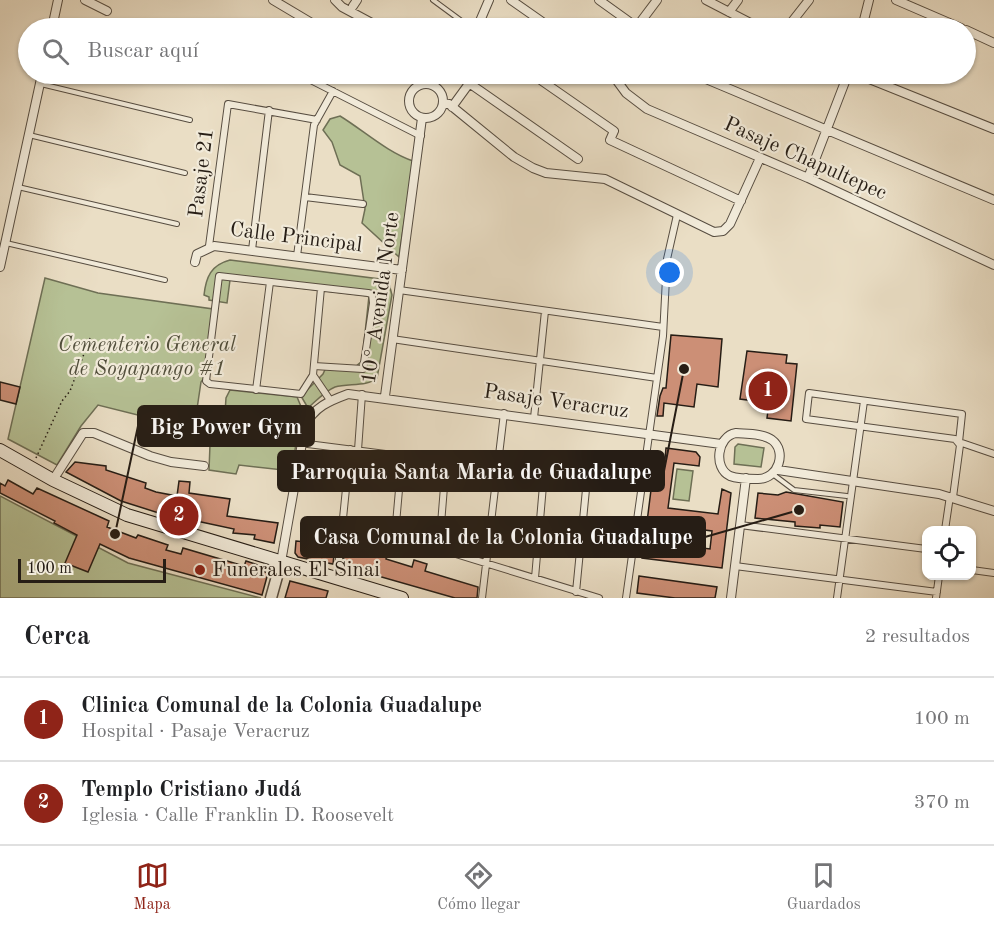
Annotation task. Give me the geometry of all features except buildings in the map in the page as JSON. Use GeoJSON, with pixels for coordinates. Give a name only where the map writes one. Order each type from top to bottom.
{"type":"FeatureCollection","features":[{"type":"Feature","properties":{"kind":"main road"},"geometry":{"type":"LineString","coordinates":[[0,450],[53,480],[127,515],[402,598]]}},
{"type":"Feature","properties":{"kind":"street"},"geometry":{"type":"LineString","coordinates":[[54,18],[58,0]]}},
{"type":"Feature","properties":{"kind":"street"},"geometry":{"type":"LineString","coordinates":[[85,0],[107,11]]}},
{"type":"Feature","properties":{"kind":"street"},"geometry":{"type":"LineString","coordinates":[[273,0],[303,18]]}},
{"type":"Feature","properties":{"kind":"street"},"geometry":{"type":"LineString","coordinates":[[335,0],[342,7],[362,18]]}},
{"type":"Feature","properties":{"kind":"street"},"geometry":{"type":"LineString","coordinates":[[481,18],[489,0]]}},
{"type":"Feature","properties":{"kind":"street"},"geometry":{"type":"LineString","coordinates":[[511,0],[537,18]]}},
{"type":"Feature","properties":{"kind":"street"},"geometry":{"type":"LineString","coordinates":[[599,0],[623,18]]}},
{"type":"Feature","properties":{"kind":"street"},"geometry":{"type":"LineString","coordinates":[[644,18],[657,0]]}},
{"type":"Feature","properties":{"kind":"street"},"geometry":{"type":"LineString","coordinates":[[706,0],[741,18]]}},
{"type":"Feature","properties":{"kind":"street"},"geometry":{"type":"LineString","coordinates":[[729,12],[738,0]]}},
{"type":"Feature","properties":{"kind":"street"},"geometry":{"type":"LineString","coordinates":[[795,18],[809,0]]}},
{"type":"Feature","properties":{"kind":"street"},"geometry":{"type":"LineString","coordinates":[[864,18],[869,0]]}},
{"type":"Feature","properties":{"kind":"street"},"geometry":{"type":"LineString","coordinates":[[896,0],[938,18]]}},
{"type":"Feature","properties":{"kind":"street"},"geometry":{"type":"LineString","coordinates":[[976,35],[994,43]]}},
{"type":"Feature","properties":{"kind":"street"},"geometry":{"type":"LineString","coordinates":[[0,267],[4,237],[40,84]]}},
{"type":"Feature","properties":{"kind":"street"},"geometry":{"type":"LineString","coordinates":[[319,84],[421,136]]}},
{"type":"Feature","properties":{"kind":"street"},"geometry":{"type":"LineString","coordinates":[[414,84],[408,100],[412,111],[422,118],[438,113],[443,103],[443,96],[436,86],[430,84]]}},
{"type":"Feature","properties":{"kind":"street"},"geometry":{"type":"LineString","coordinates":[[452,107],[469,84],[579,159]]}},
{"type":"Feature","properties":{"kind":"street"},"geometry":{"type":"LineString","coordinates":[[546,84],[614,131],[610,140],[741,201]]}},
{"type":"Feature","properties":{"kind":"street","name":"Pasaje Chapultepec"},"geometry":{"type":"LineString","coordinates":[[619,84],[626,93],[646,110],[808,178],[994,265]]}},
{"type":"Feature","properties":{"kind":"street"},"geometry":{"type":"LineString","coordinates":[[718,84],[994,200]]}},
{"type":"Feature","properties":{"kind":"street"},"geometry":{"type":"LineString","coordinates":[[808,178],[844,84]]}},
{"type":"Feature","properties":{"kind":"street"},"geometry":{"type":"LineString","coordinates":[[882,84],[994,129]]}},
{"type":"Feature","properties":{"kind":"street"},"geometry":{"type":"LineString","coordinates":[[297,256],[314,125],[333,91]]}},
{"type":"Feature","properties":{"kind":"street"},"geometry":{"type":"LineString","coordinates":[[443,103],[452,107],[514,157],[533,168],[546,173],[605,179],[705,230],[723,231],[730,224],[760,158]]}},
{"type":"Feature","properties":{"kind":"street","name":"Pasaje 21"},"geometry":{"type":"LineString","coordinates":[[209,246],[228,104],[269,110]]}},
{"type":"Feature","properties":{"kind":"street"},"geometry":{"type":"LineString","coordinates":[[252,250],[269,110],[317,120]]}},
{"type":"Feature","properties":{"kind":"street","name":"10° Avenida Norte"},"geometry":{"type":"LineString","coordinates":[[330,400],[348,394],[385,396],[422,118]]}},
{"type":"Feature","properties":{"kind":"street"},"geometry":{"type":"LineString","coordinates":[[305,197],[363,204]]}},
{"type":"Feature","properties":{"kind":"street"},"geometry":{"type":"LineString","coordinates":[[626,598],[657,378],[667,259],[677,215]]}},
{"type":"Feature","properties":{"kind":"street","name":"Calle Principal"},"geometry":{"type":"LineString","coordinates":[[195,262],[197,254],[209,246],[402,270]]}},
{"type":"Feature","properties":{"kind":"street"},"geometry":{"type":"LineString","coordinates":[[314,366],[363,369],[374,297],[368,293],[219,276],[206,381],[210,384],[301,394],[313,375],[321,288]]}},
{"type":"Feature","properties":{"kind":"street"},"geometry":{"type":"LineString","coordinates":[[256,390],[270,282]]}},
{"type":"Feature","properties":{"kind":"street"},"geometry":{"type":"LineString","coordinates":[[399,290],[663,327]]}},
{"type":"Feature","properties":{"kind":"street"},"geometry":{"type":"LineString","coordinates":[[534,418],[545,311]]}},
{"type":"Feature","properties":{"kind":"street"},"geometry":{"type":"LineString","coordinates":[[392,339],[657,378]]}},
{"type":"Feature","properties":{"kind":"street"},"geometry":{"type":"LineString","coordinates":[[271,598],[281,562],[300,443],[310,415],[330,400],[313,375]]}},
{"type":"Feature","properties":{"kind":"street"},"geometry":{"type":"LineString","coordinates":[[946,526],[959,442],[962,414],[809,393],[806,419],[950,437],[959,442],[994,454]]}},
{"type":"Feature","properties":{"kind":"street"},"geometry":{"type":"LineString","coordinates":[[358,450],[362,394]]}},
{"type":"Feature","properties":{"kind":"street","name":"Pasaje Veracruz"},"geometry":{"type":"LineString","coordinates":[[385,396],[721,444]]}},
{"type":"Feature","properties":{"kind":"street"},"geometry":{"type":"LineString","coordinates":[[837,598],[864,401]]}},
{"type":"Feature","properties":{"kind":"street"},"geometry":{"type":"LineString","coordinates":[[482,598],[504,413]]}},
{"type":"Feature","properties":{"kind":"street"},"geometry":{"type":"LineString","coordinates":[[53,480],[83,433],[94,433],[171,462],[204,466]]}},
{"type":"Feature","properties":{"kind":"street"},"geometry":{"type":"LineString","coordinates":[[776,473],[779,451],[771,439],[736,433],[728,435],[721,444],[721,467],[731,476],[759,479],[776,473],[852,481],[951,497],[994,511]]}},
{"type":"Feature","properties":{"kind":"street"},"geometry":{"type":"LineString","coordinates":[[300,443],[642,487]]}},
{"type":"Feature","properties":{"kind":"street"},"geometry":{"type":"LineString","coordinates":[[337,578],[345,520],[350,449]]}},
{"type":"Feature","properties":{"kind":"street"},"geometry":{"type":"LineString","coordinates":[[395,535],[402,456]]}},
{"type":"Feature","properties":{"kind":"street"},"geometry":{"type":"LineString","coordinates":[[439,549],[446,462]]}},
{"type":"Feature","properties":{"kind":"street"},"geometry":{"type":"LineString","coordinates":[[535,578],[544,474]]}},
{"type":"Feature","properties":{"kind":"street"},"geometry":{"type":"LineString","coordinates":[[731,598],[746,478]]}},
{"type":"Feature","properties":{"kind":"street"},"geometry":{"type":"LineString","coordinates":[[576,592],[587,479]]}},
{"type":"Feature","properties":{"kind":"street"},"geometry":{"type":"LineString","coordinates":[[345,520],[599,598]]}},
{"type":"Feature","properties":{"kind":"street"},"geometry":{"type":"LineString","coordinates":[[740,525],[922,548]]}},
{"type":"Feature","properties":{"kind":"street"},"geometry":{"type":"LineString","coordinates":[[735,566],[937,595],[939,580]]}},
{"type":"Feature","properties":{"kind":"street"},"geometry":{"type":"LineString","coordinates":[[976,571],[994,573]]}},
{"type":"Feature","properties":{"kind":"lane"},"geometry":{"type":"LineString","coordinates":[[433,0],[457,18]]}},
{"type":"Feature","properties":{"kind":"lane"},"geometry":{"type":"LineString","coordinates":[[40,84],[190,120]]}},
{"type":"Feature","properties":{"kind":"lane"},"geometry":{"type":"LineString","coordinates":[[29,135],[185,173]]}},
{"type":"Feature","properties":{"kind":"lane"},"geometry":{"type":"LineString","coordinates":[[17,187],[177,224]]}},
{"type":"Feature","properties":{"kind":"lane"},"geometry":{"type":"LineString","coordinates":[[4,237],[165,280]]}},
{"type":"Feature","properties":{"kind":"lane"},"geometry":{"type":"LineString","coordinates":[[776,473],[794,490],[847,496]]}},
{"type":"Feature","properties":{"kind":"path"},"geometry":{"type":"LineString","coordinates":[[35,459],[62,401],[70,391],[90,338]]}},
{"type":"Feature","properties":{"kind":"green space"},"geometry":{"type":"Polygon","coordinates":[[[340,116],[385,147],[413,161],[399,257],[362,223],[365,209],[360,176],[340,165],[332,142],[323,130],[330,119],[340,116]]]}},
{"type":"Feature","properties":{"kind":"green space"},"geometry":{"type":"Polygon","coordinates":[[[230,260],[388,280],[392,295],[377,378],[368,383],[335,387],[308,408],[301,396],[323,374],[327,365],[355,367],[362,361],[369,296],[230,280],[227,303],[209,300],[209,297],[204,295],[208,277],[218,265],[230,260]]]}},
{"type":"Feature","properties":{"kind":"green space","name":"Cementerio General de Soyapango #1"},"geometry":{"type":"Polygon","coordinates":[[[45,278],[98,293],[213,309],[205,377],[201,382],[194,429],[98,405],[81,426],[57,465],[8,439],[45,278]]]}},
{"type":"Feature","properties":{"kind":"green space"},"geometry":{"type":"Polygon","coordinates":[[[230,390],[297,397],[305,416],[296,443],[292,471],[239,465],[236,474],[209,470],[210,445],[225,413],[226,398],[230,390]]]}},
{"type":"Feature","properties":{"kind":"green space"},"geometry":{"type":"Polygon","coordinates":[[[738,444],[764,448],[761,467],[734,464],[735,447],[738,444]]]}},
{"type":"Feature","properties":{"kind":"green space"},"geometry":{"type":"Polygon","coordinates":[[[677,469],[693,471],[689,501],[673,499],[677,469]]]}},
{"type":"Feature","properties":{"kind":"green space"},"geometry":{"type":"Polygon","coordinates":[[[0,496],[128,563],[261,598],[0,598],[0,496]]]}},
{"type":"Feature","properties":{"kind":"place","name":"Parroquia Santa Maria de Guadalupe"},"geometry":{"type":"Point","coordinates":[684,369]}},
{"type":"Feature","properties":{"kind":"place","name":"Clinica Comunal de la Colonia Guadalupe"},"geometry":{"type":"Point","coordinates":[768,391]}},
{"type":"Feature","properties":{"kind":"place","name":"Casa Comunal de la Colonia Guadalupe"},"geometry":{"type":"Point","coordinates":[799,510]}},
{"type":"Feature","properties":{"kind":"place","name":"Templo Cristiano Judá"},"geometry":{"type":"Point","coordinates":[179,516]}},
{"type":"Feature","properties":{"kind":"place","name":"Big Power Gym"},"geometry":{"type":"Point","coordinates":[115,534]}},
{"type":"Feature","properties":{"kind":"place","name":"Funerales El Sinai"},"geometry":{"type":"Point","coordinates":[200,570]}}]}
